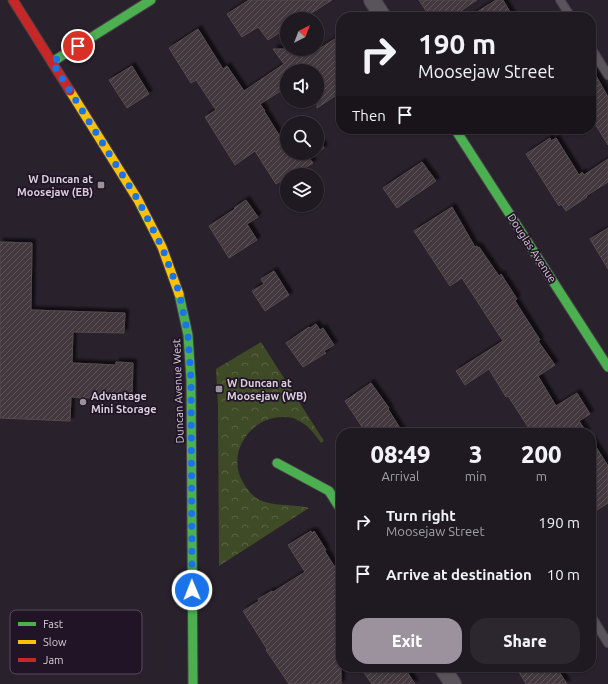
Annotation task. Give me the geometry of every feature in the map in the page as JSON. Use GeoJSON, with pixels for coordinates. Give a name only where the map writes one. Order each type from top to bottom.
{"type":"FeatureCollection","features":[{"type":"Feature","properties":{"kind":"street","name":"Duncan Avenue West"},"geometry":{"type":"LineString","coordinates":[[12,0],[138,200],[162,247],[179,292],[188,335],[191,380],[193,684]]}},
{"type":"Feature","properties":{"kind":"street"},"geometry":{"type":"LineString","coordinates":[[52,62],[151,0]]}},
{"type":"Feature","properties":{"kind":"street"},"geometry":{"type":"LineString","coordinates":[[372,0],[380,12]]}},
{"type":"Feature","properties":{"kind":"street","name":"Douglas Avenue"},"geometry":{"type":"LineString","coordinates":[[458,134],[608,367]]}},
{"type":"Feature","properties":{"kind":"street"},"geometry":{"type":"LineString","coordinates":[[277,463],[329,491],[336,502]]}},
{"type":"Feature","properties":{"kind":"street"},"geometry":{"type":"LineString","coordinates":[[445,672],[453,684]]}},
{"type":"Feature","properties":{"kind":"lane"},"geometry":{"type":"LineString","coordinates":[[560,0],[568,12]]}},
{"type":"Feature","properties":{"kind":"lane"},"geometry":{"type":"LineString","coordinates":[[596,56],[608,75]]}},
{"type":"Feature","properties":{"kind":"lane"},"geometry":{"type":"LineString","coordinates":[[596,624],[608,643]]}},
{"type":"Feature","properties":{"kind":"green space"},"geometry":{"type":"Polygon","coordinates":[[[261,342],[324,441],[321,443],[308,427],[290,417],[271,419],[260,423],[251,431],[239,450],[237,461],[239,473],[248,490],[252,495],[261,501],[309,508],[219,566],[218,405],[216,369],[261,342]]]}},
{"type":"Feature","properties":{"kind":"building"},"geometry":{"type":"Polygon","coordinates":[[[249,0],[332,0],[313,12],[280,12],[280,32],[268,40],[258,27],[242,37],[227,14],[249,0]]]}},
{"type":"Feature","properties":{"kind":"building"},"geometry":{"type":"Polygon","coordinates":[[[419,0],[477,0],[459,12],[427,12],[419,0]]]}},
{"type":"Feature","properties":{"kind":"building"},"geometry":{"type":"Polygon","coordinates":[[[496,0],[503,0],[510,12],[477,12],[496,0]]]}},
{"type":"Feature","properties":{"kind":"building"},"geometry":{"type":"Polygon","coordinates":[[[198,29],[223,69],[227,66],[244,91],[280,67],[280,91],[260,104],[280,137],[280,160],[311,160],[313,163],[305,168],[280,168],[280,181],[276,184],[255,151],[235,165],[205,117],[216,110],[196,80],[191,83],[169,48],[198,29]]]}},
{"type":"Feature","properties":{"kind":"building"},"geometry":{"type":"Polygon","coordinates":[[[336,38],[336,95],[324,103],[324,64],[284,64],[273,49],[280,49],[280,56],[324,56],[324,46],[336,38]]]}},
{"type":"Feature","properties":{"kind":"building"},"geometry":{"type":"Polygon","coordinates":[[[132,66],[149,94],[127,108],[109,80],[132,66]]]}},
{"type":"Feature","properties":{"kind":"building"},"geometry":{"type":"Polygon","coordinates":[[[596,76],[608,97],[608,145],[596,125],[596,76]]]}},
{"type":"Feature","properties":{"kind":"building"},"geometry":{"type":"Polygon","coordinates":[[[550,138],[551,141],[556,138],[579,175],[582,172],[584,175],[608,159],[608,182],[566,211],[561,204],[559,206],[526,154],[550,138]]]}},
{"type":"Feature","properties":{"kind":"building"},"geometry":{"type":"Polygon","coordinates":[[[422,162],[436,181],[397,208],[383,188],[422,162]]]}},
{"type":"Feature","properties":{"kind":"building"},"geometry":{"type":"Polygon","coordinates":[[[246,200],[258,217],[247,224],[257,240],[229,258],[209,226],[246,200]]]}},
{"type":"Feature","properties":{"kind":"building"},"geometry":{"type":"Polygon","coordinates":[[[452,207],[475,247],[479,247],[499,276],[501,274],[517,299],[515,301],[540,340],[538,341],[555,365],[538,376],[556,406],[577,393],[590,414],[579,421],[584,428],[529,428],[508,396],[506,397],[489,369],[465,385],[456,371],[503,341],[462,278],[450,286],[414,231],[452,207]]]}},
{"type":"Feature","properties":{"kind":"building"},"geometry":{"type":"Polygon","coordinates":[[[608,228],[608,269],[590,239],[608,228]]]}},
{"type":"Feature","properties":{"kind":"building"},"geometry":{"type":"Polygon","coordinates":[[[0,242],[32,243],[31,310],[125,313],[124,333],[73,332],[72,363],[116,365],[116,362],[133,363],[132,400],[71,397],[70,421],[0,418],[0,242]]]}},
{"type":"Feature","properties":{"kind":"building"},"geometry":{"type":"Polygon","coordinates":[[[274,271],[289,295],[265,311],[252,291],[264,284],[261,279],[274,271]]]}},
{"type":"Feature","properties":{"kind":"building"},"geometry":{"type":"Polygon","coordinates":[[[316,324],[320,330],[323,328],[334,345],[324,351],[326,353],[303,367],[286,343],[309,327],[310,328],[316,324]]]}},
{"type":"Feature","properties":{"kind":"building"},"geometry":{"type":"Polygon","coordinates":[[[371,383],[389,408],[388,409],[400,428],[363,428],[345,401],[371,383]]]}},
{"type":"Feature","properties":{"kind":"building"},"geometry":{"type":"Polygon","coordinates":[[[596,447],[608,466],[608,503],[596,511],[596,447]]]}},
{"type":"Feature","properties":{"kind":"building"},"geometry":{"type":"Polygon","coordinates":[[[311,531],[312,533],[314,531],[336,569],[336,672],[341,672],[341,684],[289,684],[266,650],[267,649],[243,611],[259,601],[258,599],[272,591],[273,592],[305,572],[288,545],[311,531]]]}},
{"type":"Feature","properties":{"kind":"building"},"geometry":{"type":"Polygon","coordinates":[[[364,672],[407,672],[415,684],[372,684],[364,672]]]}},
{"type":"Feature","properties":{"kind":"building"},"geometry":{"type":"Polygon","coordinates":[[[519,672],[559,672],[567,684],[526,684],[519,672]]]}},
{"type":"Feature","properties":{"kind":"traffic: fast"},"geometry":{"type":"LineString","coordinates":[[52,62],[151,0]]}},
{"type":"Feature","properties":{"kind":"traffic: fast"},"geometry":{"type":"LineString","coordinates":[[458,134],[608,367]]}},
{"type":"Feature","properties":{"kind":"traffic: fast"},"geometry":{"type":"LineString","coordinates":[[179,294],[188,335],[191,380],[193,684]]}},
{"type":"Feature","properties":{"kind":"traffic: fast"},"geometry":{"type":"LineString","coordinates":[[277,463],[329,491],[336,502]]}},
{"type":"Feature","properties":{"kind":"traffic: slow"},"geometry":{"type":"LineString","coordinates":[[70,91],[138,200],[162,247],[179,294]]}},
{"type":"Feature","properties":{"kind":"traffic: jam"},"geometry":{"type":"LineString","coordinates":[[13,0],[70,91]]}},
{"type":"Feature","properties":{"kind":"place","name":"W Duncan at Moosejaw (EB)"},"geometry":{"type":"Point","coordinates":[101,185]}},
{"type":"Feature","properties":{"kind":"place","name":"W Duncan at Moosejaw (WB)"},"geometry":{"type":"Point","coordinates":[219,389]}},
{"type":"Feature","properties":{"kind":"place","name":"Advantage Mini Storage"},"geometry":{"type":"Point","coordinates":[83,402]}},
{"type":"Feature","properties":{"kind":"route"},"geometry":{"type":"LineString","coordinates":[[78,46],[52,62],[138,200],[162,247],[179,292],[188,335],[191,380],[192,590]]}}]}
